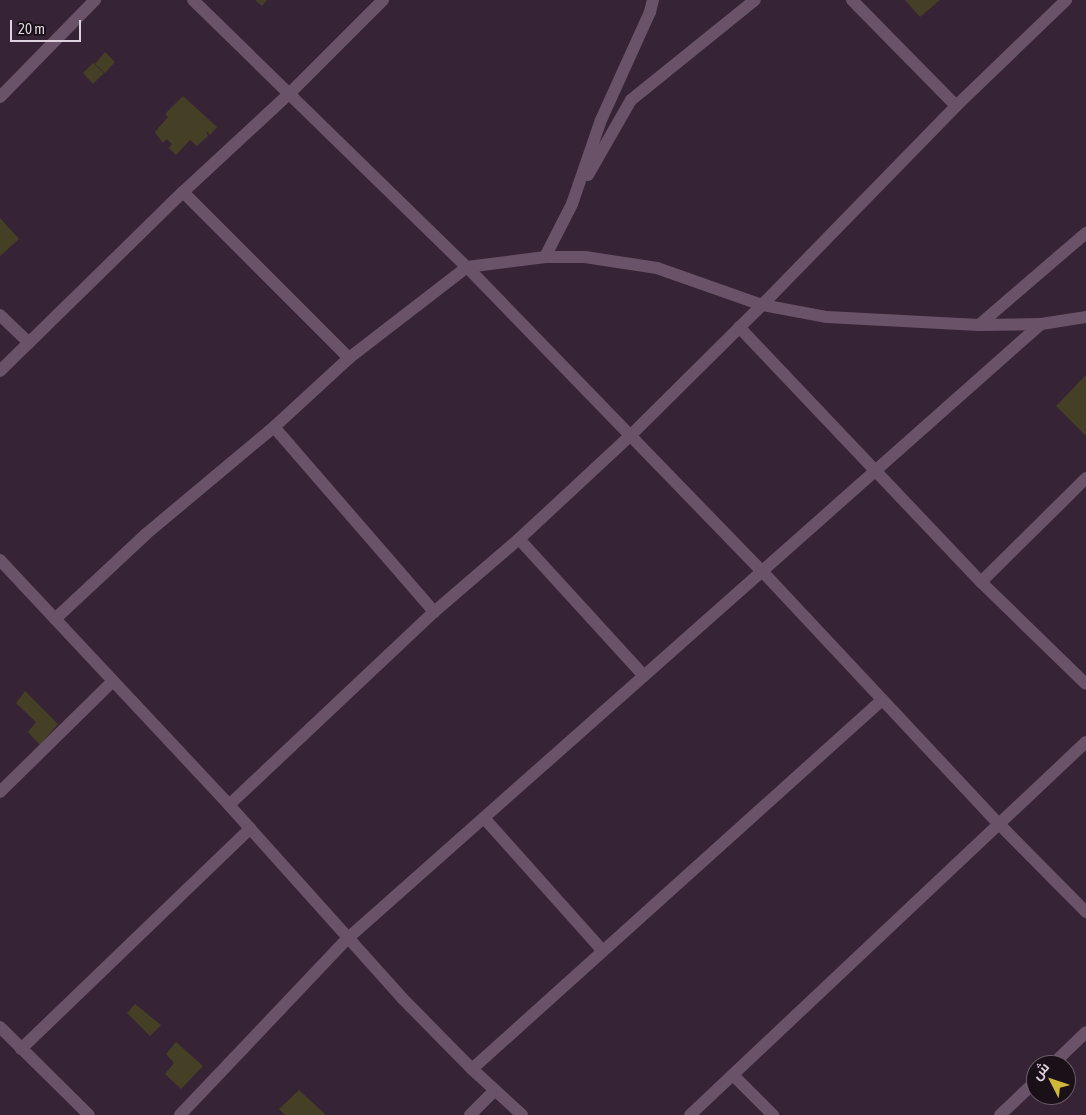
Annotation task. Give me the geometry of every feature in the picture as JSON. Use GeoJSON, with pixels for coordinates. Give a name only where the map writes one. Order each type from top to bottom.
{"type":"FeatureCollection","features":[{"type":"Feature","properties":{"kind":"street"},"geometry":{"type":"LineString","coordinates":[[0,97],[95,0]]}},
{"type":"Feature","properties":{"kind":"street"},"geometry":{"type":"LineString","coordinates":[[193,0],[466,267],[631,435],[762,571],[999,824],[1086,912]]}},
{"type":"Feature","properties":{"kind":"street"},"geometry":{"type":"LineString","coordinates":[[0,371],[183,192],[290,94],[383,0]]}},
{"type":"Feature","properties":{"kind":"street"},"geometry":{"type":"LineString","coordinates":[[572,204],[601,120],[650,12],[653,0]]}},
{"type":"Feature","properties":{"kind":"street"},"geometry":{"type":"LineString","coordinates":[[545,256],[630,100],[754,0]]}},
{"type":"Feature","properties":{"kind":"street"},"geometry":{"type":"LineString","coordinates":[[852,0],[956,106]]}},
{"type":"Feature","properties":{"kind":"street"},"geometry":{"type":"LineString","coordinates":[[229,805],[434,612],[519,539],[631,435],[762,305],[956,106],[1066,0]]}},
{"type":"Feature","properties":{"kind":"street"},"geometry":{"type":"LineString","coordinates":[[183,192],[349,358]]}},
{"type":"Feature","properties":{"kind":"street"},"geometry":{"type":"LineString","coordinates":[[979,325],[1086,233]]}},
{"type":"Feature","properties":{"kind":"street"},"geometry":{"type":"LineString","coordinates":[[55,619],[146,534],[274,427],[349,358],[466,267],[545,256],[584,257],[657,268],[762,305],[827,317],[979,325],[1041,324],[1086,317]]}},
{"type":"Feature","properties":{"kind":"street"},"geometry":{"type":"LineString","coordinates":[[0,315],[29,343]]}},
{"type":"Feature","properties":{"kind":"street"},"geometry":{"type":"LineString","coordinates":[[180,1115],[347,939],[1041,324]]}},
{"type":"Feature","properties":{"kind":"street"},"geometry":{"type":"LineString","coordinates":[[739,328],[981,582],[1086,684]]}},
{"type":"Feature","properties":{"kind":"street"},"geometry":{"type":"LineString","coordinates":[[274,427],[434,612]]}},
{"type":"Feature","properties":{"kind":"street"},"geometry":{"type":"LineString","coordinates":[[981,582],[1086,478]]}},
{"type":"Feature","properties":{"kind":"street"},"geometry":{"type":"LineString","coordinates":[[519,539],[643,676]]}},
{"type":"Feature","properties":{"kind":"street"},"geometry":{"type":"LineString","coordinates":[[0,560],[229,805],[347,939],[472,1069],[522,1115]]}},
{"type":"Feature","properties":{"kind":"street"},"geometry":{"type":"LineString","coordinates":[[0,792],[113,681]]}},
{"type":"Feature","properties":{"kind":"street"},"geometry":{"type":"LineString","coordinates":[[472,1069],[882,700]]}},
{"type":"Feature","properties":{"kind":"street"},"geometry":{"type":"LineString","coordinates":[[690,1115],[1086,742]]}},
{"type":"Feature","properties":{"kind":"street"},"geometry":{"type":"LineString","coordinates":[[484,818],[602,950]]}},
{"type":"Feature","properties":{"kind":"street"},"geometry":{"type":"LineString","coordinates":[[21,1048],[250,829]]}},
{"type":"Feature","properties":{"kind":"street"},"geometry":{"type":"LineString","coordinates":[[0,1027],[89,1115]]}},
{"type":"Feature","properties":{"kind":"street"},"geometry":{"type":"LineString","coordinates":[[1062,1055],[1086,1032]]}},
{"type":"Feature","properties":{"kind":"street"},"geometry":{"type":"LineString","coordinates":[[733,1074],[773,1115]]}},
{"type":"Feature","properties":{"kind":"street"},"geometry":{"type":"LineString","coordinates":[[470,1115],[495,1090]]}},
{"type":"Feature","properties":{"kind":"street"},"geometry":{"type":"LineString","coordinates":[[1000,1115],[1026,1090]]}},
{"type":"Feature","properties":{"kind":"building"},"geometry":{"type":"Polygon","coordinates":[[[255,0],[267,0],[262,6],[255,0]]]}},
{"type":"Feature","properties":{"kind":"building"},"geometry":{"type":"Polygon","coordinates":[[[905,0],[940,0],[920,17],[905,0]]]}},
{"type":"Feature","properties":{"kind":"building"},"geometry":{"type":"Polygon","coordinates":[[[105,52],[115,62],[105,73],[95,64],[105,52]]]}},
{"type":"Feature","properties":{"kind":"building"},"geometry":{"type":"Polygon","coordinates":[[[93,63],[104,73],[93,84],[83,73],[93,63]]]}},
{"type":"Feature","properties":{"kind":"building"},"geometry":{"type":"Polygon","coordinates":[[[183,96],[217,127],[210,135],[206,131],[208,136],[197,146],[190,140],[176,155],[169,148],[172,144],[167,139],[163,143],[155,132],[168,117],[165,114],[183,96]]]}},
{"type":"Feature","properties":{"kind":"building"},"geometry":{"type":"Polygon","coordinates":[[[0,218],[19,239],[0,256],[0,218]]]}},
{"type":"Feature","properties":{"kind":"building"},"geometry":{"type":"Polygon","coordinates":[[[1086,375],[1086,436],[1056,406],[1086,375]]]}},
{"type":"Feature","properties":{"kind":"building"},"geometry":{"type":"Polygon","coordinates":[[[25,691],[58,724],[40,745],[28,732],[36,722],[16,703],[25,691]]]}},
{"type":"Feature","properties":{"kind":"building"},"geometry":{"type":"Polygon","coordinates":[[[135,1004],[161,1025],[150,1036],[127,1013],[135,1004]]]}},
{"type":"Feature","properties":{"kind":"building"},"geometry":{"type":"Polygon","coordinates":[[[176,1042],[203,1066],[181,1089],[165,1074],[174,1063],[166,1054],[176,1042]]]}},
{"type":"Feature","properties":{"kind":"building"},"geometry":{"type":"Polygon","coordinates":[[[299,1090],[326,1115],[285,1115],[279,1109],[299,1090]]]}}]}
